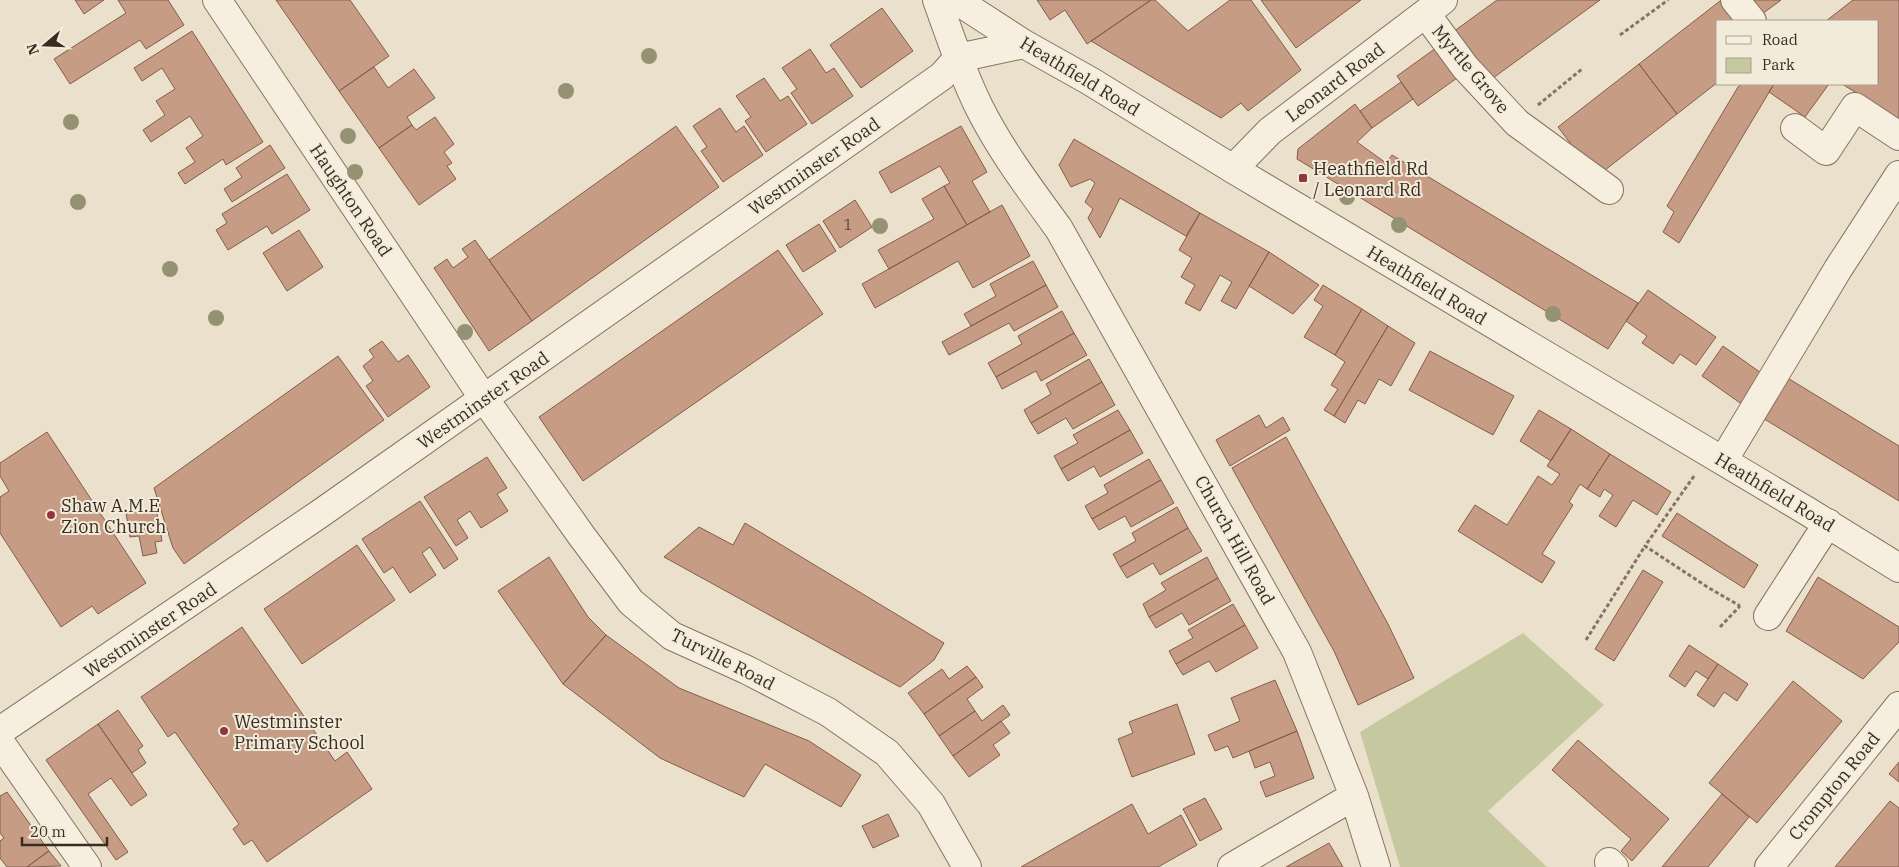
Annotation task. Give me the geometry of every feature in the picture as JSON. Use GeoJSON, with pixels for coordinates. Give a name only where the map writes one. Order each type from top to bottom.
{"type":"FeatureCollection","features":[{"type":"Feature","properties":{"kind":"street","name":"Haughton Road"},"geometry":{"type":"LineString","coordinates":[[217,0],[485,399]]}},
{"type":"Feature","properties":{"kind":"street"},"geometry":{"type":"LineString","coordinates":[[937,0],[958,58],[1024,44]]}},
{"type":"Feature","properties":{"kind":"street","name":"Heathfield Road"},"geometry":{"type":"LineString","coordinates":[[956,0],[1024,44],[1828,523],[1899,568]]}},
{"type":"Feature","properties":{"kind":"street"},"geometry":{"type":"LineString","coordinates":[[1735,0],[1751,20]]}},
{"type":"Feature","properties":{"kind":"street","name":"Myrtle Grove"},"geometry":{"type":"LineString","coordinates":[[1435,7],[1465,66],[1516,123],[1609,190]]}},
{"type":"Feature","properties":{"kind":"street","name":"Leonard Road"},"geometry":{"type":"LineString","coordinates":[[1233,169],[1270,131],[1435,7]]}},
{"type":"Feature","properties":{"kind":"street","name":"Westminster Road"},"geometry":{"type":"LineString","coordinates":[[0,731],[322,513],[485,399],[942,76],[958,58]]}},
{"type":"Feature","properties":{"kind":"street","name":"Church Hill Road"},"geometry":{"type":"LineString","coordinates":[[958,58],[996,100],[1031,158],[1059,229],[1297,652],[1354,796],[1376,867]]}},
{"type":"Feature","properties":{"kind":"street"},"geometry":{"type":"LineString","coordinates":[[1795,128],[1826,151],[1856,107],[1899,136]]}},
{"type":"Feature","properties":{"kind":"street"},"geometry":{"type":"LineString","coordinates":[[1717,457],[1899,175]]}},
{"type":"Feature","properties":{"kind":"street","name":"Turville Road"},"geometry":{"type":"LineString","coordinates":[[485,399],[631,602],[672,636],[747,670],[828,712],[887,753],[931,804],[967,867]]}},
{"type":"Feature","properties":{"kind":"street"},"geometry":{"type":"LineString","coordinates":[[1768,616],[1828,523]]}},
{"type":"Feature","properties":{"kind":"street","name":"Crompton Road"},"geometry":{"type":"LineString","coordinates":[[1769,867],[1899,706]]}},
{"type":"Feature","properties":{"kind":"street"},"geometry":{"type":"LineString","coordinates":[[0,742],[87,867]]}},
{"type":"Feature","properties":{"kind":"street"},"geometry":{"type":"LineString","coordinates":[[1232,867],[1354,796]]}},
{"type":"Feature","properties":{"kind":"path"},"geometry":{"type":"LineString","coordinates":[[1620,35],[1668,0]]}},
{"type":"Feature","properties":{"kind":"path","name":"Myrtle Grove"},"geometry":{"type":"LineString","coordinates":[[1516,123],[1582,69]]}},
{"type":"Feature","properties":{"kind":"path"},"geometry":{"type":"LineString","coordinates":[[1586,640],[1646,546],[1717,457]]}},
{"type":"Feature","properties":{"kind":"path"},"geometry":{"type":"LineString","coordinates":[[1646,546],[1709,588],[1740,606]]}},
{"type":"Feature","properties":{"kind":"green space"},"geometry":{"type":"Polygon","coordinates":[[[1523,633],[1604,705],[1488,811],[1547,867],[1400,867],[1360,732],[1523,633]]]}},
{"type":"Feature","properties":{"kind":"building"},"geometry":{"type":"Polygon","coordinates":[[[75,0],[104,0],[84,14],[75,0]]]}},
{"type":"Feature","properties":{"kind":"building"},"geometry":{"type":"Polygon","coordinates":[[[118,0],[168,0],[184,25],[146,49],[140,40],[70,84],[54,59],[126,13],[118,0]]]}},
{"type":"Feature","properties":{"kind":"building"},"geometry":{"type":"Polygon","coordinates":[[[276,0],[350,0],[389,56],[339,91],[276,0]]]}},
{"type":"Feature","properties":{"kind":"building"},"geometry":{"type":"Polygon","coordinates":[[[1037,0],[1151,0],[1087,44],[1065,10],[1050,20],[1037,0]]]}},
{"type":"Feature","properties":{"kind":"building"},"geometry":{"type":"Polygon","coordinates":[[[1151,0],[1155,0],[1188,31],[1230,0],[1251,0],[1301,70],[1248,111],[1241,103],[1221,118],[1091,41],[1151,0]]]}},
{"type":"Feature","properties":{"kind":"building"},"geometry":{"type":"Polygon","coordinates":[[[1261,0],[1361,0],[1296,48],[1261,0]]]}},
{"type":"Feature","properties":{"kind":"building"},"geometry":{"type":"Polygon","coordinates":[[[1497,0],[1600,0],[1489,81],[1453,32],[1497,0]]]}},
{"type":"Feature","properties":{"kind":"building"},"geometry":{"type":"Polygon","coordinates":[[[1746,0],[1781,0],[1758,17],[1746,0]]]}},
{"type":"Feature","properties":{"kind":"building"},"geometry":{"type":"Polygon","coordinates":[[[1853,0],[1899,0],[1899,119],[1844,85],[1879,85],[1879,20],[1827,20],[1853,0]]]}},
{"type":"Feature","properties":{"kind":"building"},"geometry":{"type":"Polygon","coordinates":[[[1720,1],[1736,20],[1716,20],[1716,84],[1677,114],[1639,64],[1720,1]]]}},
{"type":"Feature","properties":{"kind":"building"},"geometry":{"type":"Polygon","coordinates":[[[882,8],[913,51],[861,88],[830,45],[882,8]]]}},
{"type":"Feature","properties":{"kind":"building"},"geometry":{"type":"Polygon","coordinates":[[[192,31],[263,142],[226,165],[223,159],[185,184],[178,173],[195,162],[186,148],[203,136],[190,116],[151,142],[143,130],[165,115],[156,101],[175,89],[162,68],[142,81],[134,68],[192,31]]]}},
{"type":"Feature","properties":{"kind":"building"},"geometry":{"type":"Polygon","coordinates":[[[1436,48],[1457,78],[1418,106],[1397,76],[1436,48]]]}},
{"type":"Feature","properties":{"kind":"building"},"geometry":{"type":"Polygon","coordinates":[[[810,49],[826,73],[834,68],[853,96],[812,124],[791,93],[797,89],[782,68],[810,49]]]}},
{"type":"Feature","properties":{"kind":"building"},"geometry":{"type":"Polygon","coordinates":[[[1639,64],[1677,114],[1596,177],[1558,127],[1639,64]]]}},
{"type":"Feature","properties":{"kind":"building"},"geometry":{"type":"Polygon","coordinates":[[[374,67],[388,88],[414,69],[435,98],[407,117],[412,125],[379,148],[339,91],[374,67]]]}},
{"type":"Feature","properties":{"kind":"building"},"geometry":{"type":"Polygon","coordinates":[[[764,78],[780,101],[788,96],[807,124],[766,152],[745,121],[751,117],[736,96],[764,78]]]}},
{"type":"Feature","properties":{"kind":"building"},"geometry":{"type":"Polygon","coordinates":[[[1401,82],[1413,99],[1372,128],[1360,111],[1401,82]]]}},
{"type":"Feature","properties":{"kind":"building"},"geometry":{"type":"Polygon","coordinates":[[[1741,85],[1773,85],[1679,243],[1663,232],[1674,212],[1667,206],[1741,85]]]}},
{"type":"Feature","properties":{"kind":"building"},"geometry":{"type":"Polygon","coordinates":[[[1773,85],[1828,85],[1805,117],[1769,92],[1773,85]]]}},
{"type":"Feature","properties":{"kind":"building"},"geometry":{"type":"Polygon","coordinates":[[[1355,104],[1372,128],[1357,142],[1386,163],[1392,155],[1638,303],[1608,349],[1297,159],[1298,149],[1355,104]]]}},
{"type":"Feature","properties":{"kind":"building"},"geometry":{"type":"Polygon","coordinates":[[[720,108],[736,132],[744,126],[763,155],[723,182],[701,151],[707,147],[693,126],[720,108]]]}},
{"type":"Feature","properties":{"kind":"building"},"geometry":{"type":"Polygon","coordinates":[[[435,117],[454,144],[444,152],[452,163],[447,166],[456,179],[419,205],[379,148],[412,125],[416,130],[435,117]]]}},
{"type":"Feature","properties":{"kind":"building"},"geometry":{"type":"Polygon","coordinates":[[[676,126],[719,187],[532,321],[489,260],[676,126]]]}},
{"type":"Feature","properties":{"kind":"building"},"geometry":{"type":"Polygon","coordinates":[[[961,126],[987,172],[972,181],[990,212],[967,225],[944,186],[950,183],[940,166],[891,193],[879,172],[961,126]]]}},
{"type":"Feature","properties":{"kind":"building"},"geometry":{"type":"Polygon","coordinates":[[[1074,139],[1200,213],[1186,236],[1120,198],[1100,238],[1088,218],[1093,209],[1085,202],[1095,183],[1090,179],[1071,187],[1059,165],[1074,139]]]}},
{"type":"Feature","properties":{"kind":"building"},"geometry":{"type":"Polygon","coordinates":[[[270,145],[285,168],[232,202],[224,189],[242,177],[236,168],[270,145]]]}},
{"type":"Feature","properties":{"kind":"building"},"geometry":{"type":"Polygon","coordinates":[[[287,174],[310,210],[272,234],[267,226],[228,250],[216,230],[227,223],[222,214],[287,174]]]}},
{"type":"Feature","properties":{"kind":"building"},"geometry":{"type":"Polygon","coordinates":[[[944,186],[967,225],[889,269],[878,250],[934,219],[922,199],[944,186]]]}},
{"type":"Feature","properties":{"kind":"building"},"geometry":{"type":"Polygon","coordinates":[[[855,200],[872,227],[840,248],[823,221],[855,200]]]}},
{"type":"Feature","properties":{"kind":"building"},"geometry":{"type":"Polygon","coordinates":[[[1002,205],[1030,256],[973,288],[958,261],[875,308],[862,284],[1002,205]]]}},
{"type":"Feature","properties":{"kind":"building"},"geometry":{"type":"Polygon","coordinates":[[[1200,213],[1269,252],[1236,309],[1221,301],[1232,282],[1220,275],[1200,311],[1185,303],[1195,285],[1181,277],[1192,258],[1179,250],[1200,213]]]}},
{"type":"Feature","properties":{"kind":"building"},"geometry":{"type":"Polygon","coordinates":[[[819,224],[836,251],[803,272],[786,245],[819,224]]]}},
{"type":"Feature","properties":{"kind":"building"},"geometry":{"type":"Polygon","coordinates":[[[299,230],[323,267],[287,291],[263,253],[299,230]]]}},
{"type":"Feature","properties":{"kind":"building"},"geometry":{"type":"Polygon","coordinates":[[[475,240],[532,321],[489,351],[434,268],[447,259],[453,268],[468,257],[462,249],[475,240]]]}},
{"type":"Feature","properties":{"kind":"building"},"geometry":{"type":"Polygon","coordinates":[[[778,250],[823,314],[583,481],[539,417],[778,250]]]}},
{"type":"Feature","properties":{"kind":"building"},"geometry":{"type":"Polygon","coordinates":[[[1269,252],[1319,285],[1293,314],[1249,286],[1269,252]]]}},
{"type":"Feature","properties":{"kind":"building"},"geometry":{"type":"Polygon","coordinates":[[[1033,261],[1046,285],[971,326],[964,314],[996,296],[990,284],[1033,261]]]}},
{"type":"Feature","properties":{"kind":"building"},"geometry":{"type":"Polygon","coordinates":[[[1046,285],[1058,307],[1014,331],[1009,323],[949,355],[942,342],[1046,285]]]}},
{"type":"Feature","properties":{"kind":"building"},"geometry":{"type":"Polygon","coordinates":[[[1323,285],[1362,309],[1335,355],[1304,337],[1323,306],[1314,300],[1323,285]]]}},
{"type":"Feature","properties":{"kind":"building"},"geometry":{"type":"Polygon","coordinates":[[[1648,290],[1716,337],[1696,365],[1680,354],[1673,364],[1642,343],[1647,336],[1626,321],[1648,290]]]}},
{"type":"Feature","properties":{"kind":"building"},"geometry":{"type":"Polygon","coordinates":[[[1362,309],[1388,326],[1334,416],[1324,410],[1338,389],[1331,385],[1345,362],[1335,355],[1362,309]]]}},
{"type":"Feature","properties":{"kind":"building"},"geometry":{"type":"Polygon","coordinates":[[[1062,311],[1074,333],[996,377],[988,363],[1022,344],[1018,336],[1062,311]]]}},
{"type":"Feature","properties":{"kind":"building"},"geometry":{"type":"Polygon","coordinates":[[[1388,326],[1415,343],[1391,386],[1379,379],[1365,404],[1358,400],[1345,423],[1334,416],[1388,326]]]}},
{"type":"Feature","properties":{"kind":"building"},"geometry":{"type":"Polygon","coordinates":[[[1074,333],[1087,355],[1041,381],[1036,371],[1002,389],[996,377],[1074,333]]]}},
{"type":"Feature","properties":{"kind":"building"},"geometry":{"type":"Polygon","coordinates":[[[382,341],[398,362],[408,355],[430,387],[388,417],[366,386],[373,381],[363,366],[374,357],[369,350],[382,341]]]}},
{"type":"Feature","properties":{"kind":"building"},"geometry":{"type":"Polygon","coordinates":[[[1723,346],[1764,375],[1743,405],[1702,376],[1723,346]]]}},
{"type":"Feature","properties":{"kind":"building"},"geometry":{"type":"Polygon","coordinates":[[[1430,351],[1514,396],[1493,435],[1409,390],[1430,351]]]}},
{"type":"Feature","properties":{"kind":"building"},"geometry":{"type":"Polygon","coordinates":[[[338,356],[384,420],[184,564],[173,548],[154,488],[338,356]]]}},
{"type":"Feature","properties":{"kind":"building"},"geometry":{"type":"Polygon","coordinates":[[[1089,359],[1102,382],[1031,423],[1024,410],[1051,394],[1046,384],[1089,359]]]}},
{"type":"Feature","properties":{"kind":"building"},"geometry":{"type":"Polygon","coordinates":[[[1786,377],[1899,446],[1899,501],[1761,417],[1786,377]]]}},
{"type":"Feature","properties":{"kind":"building"},"geometry":{"type":"Polygon","coordinates":[[[1102,382],[1115,405],[1073,429],[1066,418],[1038,434],[1031,423],[1102,382]]]}},
{"type":"Feature","properties":{"kind":"building"},"geometry":{"type":"Polygon","coordinates":[[[1118,410],[1130,430],[1061,469],[1054,456],[1078,443],[1073,435],[1118,410]]]}},
{"type":"Feature","properties":{"kind":"building"},"geometry":{"type":"Polygon","coordinates":[[[1539,410],[1571,429],[1551,461],[1520,441],[1539,410]]]}},
{"type":"Feature","properties":{"kind":"building"},"geometry":{"type":"Polygon","coordinates":[[[1259,415],[1266,428],[1283,417],[1290,430],[1230,466],[1216,440],[1259,415]]]}},
{"type":"Feature","properties":{"kind":"building"},"geometry":{"type":"Polygon","coordinates":[[[1571,429],[1610,454],[1587,489],[1580,484],[1569,502],[1573,505],[1542,554],[1555,562],[1542,583],[1458,531],[1475,505],[1507,525],[1538,476],[1552,485],[1560,474],[1547,466],[1571,429]]]}},
{"type":"Feature","properties":{"kind":"building"},"geometry":{"type":"Polygon","coordinates":[[[1130,430],[1143,453],[1100,477],[1094,466],[1068,481],[1061,469],[1130,430]]]}},
{"type":"Feature","properties":{"kind":"building","name":"Shaw A.M.E Zion Church"},"geometry":{"type":"Polygon","coordinates":[[[47,432],[146,583],[98,614],[92,606],[61,627],[0,533],[0,497],[9,491],[0,476],[0,463],[47,432]]]}},
{"type":"Feature","properties":{"kind":"building"},"geometry":{"type":"Polygon","coordinates":[[[1286,437],[1388,624],[1414,678],[1358,705],[1334,651],[1232,468],[1286,437]]]}},
{"type":"Feature","properties":{"kind":"building"},"geometry":{"type":"Polygon","coordinates":[[[1610,454],[1671,492],[1657,515],[1633,500],[1616,527],[1599,516],[1613,495],[1604,489],[1600,497],[1587,489],[1610,454]]]}},
{"type":"Feature","properties":{"kind":"building"},"geometry":{"type":"Polygon","coordinates":[[[487,457],[507,488],[497,494],[508,511],[481,528],[470,511],[457,520],[468,538],[456,546],[424,497],[487,457]]]}},
{"type":"Feature","properties":{"kind":"building"},"geometry":{"type":"Polygon","coordinates":[[[1149,459],[1161,480],[1092,519],[1085,506],[1108,493],[1104,485],[1149,459]]]}},
{"type":"Feature","properties":{"kind":"building"},"geometry":{"type":"Polygon","coordinates":[[[1161,480],[1174,503],[1131,527],[1125,516],[1099,530],[1092,519],[1161,480]]]}},
{"type":"Feature","properties":{"kind":"building"},"geometry":{"type":"Polygon","coordinates":[[[420,501],[458,559],[444,569],[430,547],[422,553],[436,575],[410,593],[393,567],[384,573],[362,539],[420,501]]]}},
{"type":"Feature","properties":{"kind":"building"},"geometry":{"type":"Polygon","coordinates":[[[1177,507],[1188,528],[1120,567],[1113,554],[1136,541],[1132,533],[1177,507]]]}},
{"type":"Feature","properties":{"kind":"building"},"geometry":{"type":"Polygon","coordinates":[[[156,508],[162,541],[155,542],[157,553],[143,556],[139,536],[130,537],[126,513],[156,508]]]}},
{"type":"Feature","properties":{"kind":"building"},"geometry":{"type":"Polygon","coordinates":[[[1677,513],[1758,565],[1744,588],[1662,536],[1677,513]]]}},
{"type":"Feature","properties":{"kind":"building"},"geometry":{"type":"Polygon","coordinates":[[[745,523],[944,643],[934,660],[900,687],[664,557],[699,527],[733,545],[745,523]]]}},
{"type":"Feature","properties":{"kind":"building"},"geometry":{"type":"Polygon","coordinates":[[[1188,528],[1202,551],[1160,575],[1153,563],[1127,578],[1120,567],[1188,528]]]}},
{"type":"Feature","properties":{"kind":"building"},"geometry":{"type":"Polygon","coordinates":[[[357,545],[395,600],[302,664],[264,609],[357,545]]]}},
{"type":"Feature","properties":{"kind":"building"},"geometry":{"type":"Polygon","coordinates":[[[549,557],[588,617],[606,635],[563,684],[498,591],[549,557]]]}},
{"type":"Feature","properties":{"kind":"building"},"geometry":{"type":"Polygon","coordinates":[[[1207,557],[1218,578],[1149,617],[1143,604],[1166,590],[1161,583],[1207,557]]]}},
{"type":"Feature","properties":{"kind":"building"},"geometry":{"type":"Polygon","coordinates":[[[1643,570],[1663,582],[1614,661],[1595,649],[1643,570]]]}},
{"type":"Feature","properties":{"kind":"building"},"geometry":{"type":"Polygon","coordinates":[[[1818,577],[1899,627],[1899,642],[1863,679],[1786,631],[1818,577]]]}},
{"type":"Feature","properties":{"kind":"building"},"geometry":{"type":"Polygon","coordinates":[[[1218,578],[1231,601],[1189,625],[1182,613],[1156,628],[1149,617],[1218,578]]]}},
{"type":"Feature","properties":{"kind":"building"},"geometry":{"type":"Polygon","coordinates":[[[1233,604],[1245,625],[1176,664],[1169,651],[1193,638],[1188,630],[1233,604]]]}},
{"type":"Feature","properties":{"kind":"building"},"geometry":{"type":"Polygon","coordinates":[[[1245,625],[1258,648],[1216,672],[1209,661],[1183,675],[1176,664],[1245,625]]]}},
{"type":"Feature","properties":{"kind":"building"},"geometry":{"type":"Polygon","coordinates":[[[242,627],[335,761],[347,752],[372,789],[267,862],[252,840],[244,845],[233,829],[239,824],[175,732],[168,737],[141,697],[242,627]]]}},
{"type":"Feature","properties":{"kind":"building"},"geometry":{"type":"Polygon","coordinates":[[[606,635],[679,688],[809,741],[861,775],[841,807],[765,764],[744,797],[660,758],[563,684],[606,635]]]}},
{"type":"Feature","properties":{"kind":"building"},"geometry":{"type":"Polygon","coordinates":[[[1689,645],[1718,664],[1708,679],[1696,671],[1685,687],[1669,676],[1689,645]]]}},
{"type":"Feature","properties":{"kind":"building"},"geometry":{"type":"Polygon","coordinates":[[[1718,664],[1748,684],[1737,701],[1724,692],[1714,707],[1697,695],[1718,664]]]}},
{"type":"Feature","properties":{"kind":"building"},"geometry":{"type":"Polygon","coordinates":[[[967,666],[976,677],[924,714],[908,693],[942,669],[949,679],[967,666]]]}},
{"type":"Feature","properties":{"kind":"building"},"geometry":{"type":"Polygon","coordinates":[[[976,677],[983,687],[967,699],[975,711],[939,736],[924,714],[976,677]]]}},
{"type":"Feature","properties":{"kind":"building"},"geometry":{"type":"Polygon","coordinates":[[[1275,680],[1297,731],[1233,758],[1228,746],[1215,751],[1208,735],[1240,721],[1231,698],[1275,680]]]}},
{"type":"Feature","properties":{"kind":"building"},"geometry":{"type":"Polygon","coordinates":[[[1793,681],[1842,721],[1757,823],[1709,783],[1793,681]]]}},
{"type":"Feature","properties":{"kind":"building"},"geometry":{"type":"Polygon","coordinates":[[[1177,704],[1195,754],[1132,777],[1118,739],[1133,733],[1129,722],[1177,704]]]}},
{"type":"Feature","properties":{"kind":"building"},"geometry":{"type":"Polygon","coordinates":[[[1003,705],[1010,715],[953,756],[939,736],[975,711],[982,721],[1003,705]]]}},
{"type":"Feature","properties":{"kind":"building"},"geometry":{"type":"Polygon","coordinates":[[[118,710],[143,746],[138,750],[146,763],[132,773],[98,724],[118,710]]]}},
{"type":"Feature","properties":{"kind":"building"},"geometry":{"type":"Polygon","coordinates":[[[1001,721],[1010,733],[993,745],[1000,755],[969,777],[953,756],[1001,721]]]}},
{"type":"Feature","properties":{"kind":"building"},"geometry":{"type":"Polygon","coordinates":[[[98,724],[147,795],[131,806],[111,778],[88,794],[128,852],[116,860],[46,760],[98,724]]]}},
{"type":"Feature","properties":{"kind":"building"},"geometry":{"type":"Polygon","coordinates":[[[1297,731],[1314,778],[1266,797],[1260,782],[1275,776],[1270,762],[1255,768],[1249,751],[1297,731]]]}},
{"type":"Feature","properties":{"kind":"building"},"geometry":{"type":"Polygon","coordinates":[[[1578,740],[1669,819],[1632,861],[1621,851],[1631,839],[1552,770],[1578,740]]]}},
{"type":"Feature","properties":{"kind":"building"},"geometry":{"type":"Polygon","coordinates":[[[1899,762],[1899,782],[1889,774],[1899,762]]]}},
{"type":"Feature","properties":{"kind":"building"},"geometry":{"type":"Polygon","coordinates":[[[7,792],[49,851],[27,867],[7,867],[0,858],[0,841],[4,838],[0,833],[0,796],[7,792]]]}},
{"type":"Feature","properties":{"kind":"building"},"geometry":{"type":"Polygon","coordinates":[[[1722,794],[1749,817],[1708,867],[1662,867],[1722,794]]]}},
{"type":"Feature","properties":{"kind":"building"},"geometry":{"type":"Polygon","coordinates":[[[1205,798],[1222,829],[1200,841],[1183,809],[1205,798]]]}},
{"type":"Feature","properties":{"kind":"building"},"geometry":{"type":"Polygon","coordinates":[[[1890,801],[1899,808],[1899,867],[1835,867],[1890,801]]]}},
{"type":"Feature","properties":{"kind":"building"},"geometry":{"type":"Polygon","coordinates":[[[1132,804],[1148,834],[1181,815],[1197,845],[1158,867],[1021,867],[1132,804]]]}},
{"type":"Feature","properties":{"kind":"building"},"geometry":{"type":"Polygon","coordinates":[[[888,814],[899,836],[873,848],[862,826],[888,814]]]}},
{"type":"Feature","properties":{"kind":"building"},"geometry":{"type":"Polygon","coordinates":[[[1329,843],[1343,867],[1286,867],[1329,843]]]}},
{"type":"Feature","properties":{"kind":"building"},"geometry":{"type":"Polygon","coordinates":[[[49,851],[61,866],[27,867],[47,852],[49,851]]]}},
{"type":"Feature","properties":{"kind":"place","name":"Heathfield Rd / Leonard Rd"},"geometry":{"type":"Point","coordinates":[1303,178]}},
{"type":"Feature","properties":{"kind":"place","name":"Shaw A.M.E Zion Church"},"geometry":{"type":"Point","coordinates":[51,515]}},
{"type":"Feature","properties":{"kind":"place","name":"Westminster Primary School"},"geometry":{"type":"Point","coordinates":[224,731]}}]}
